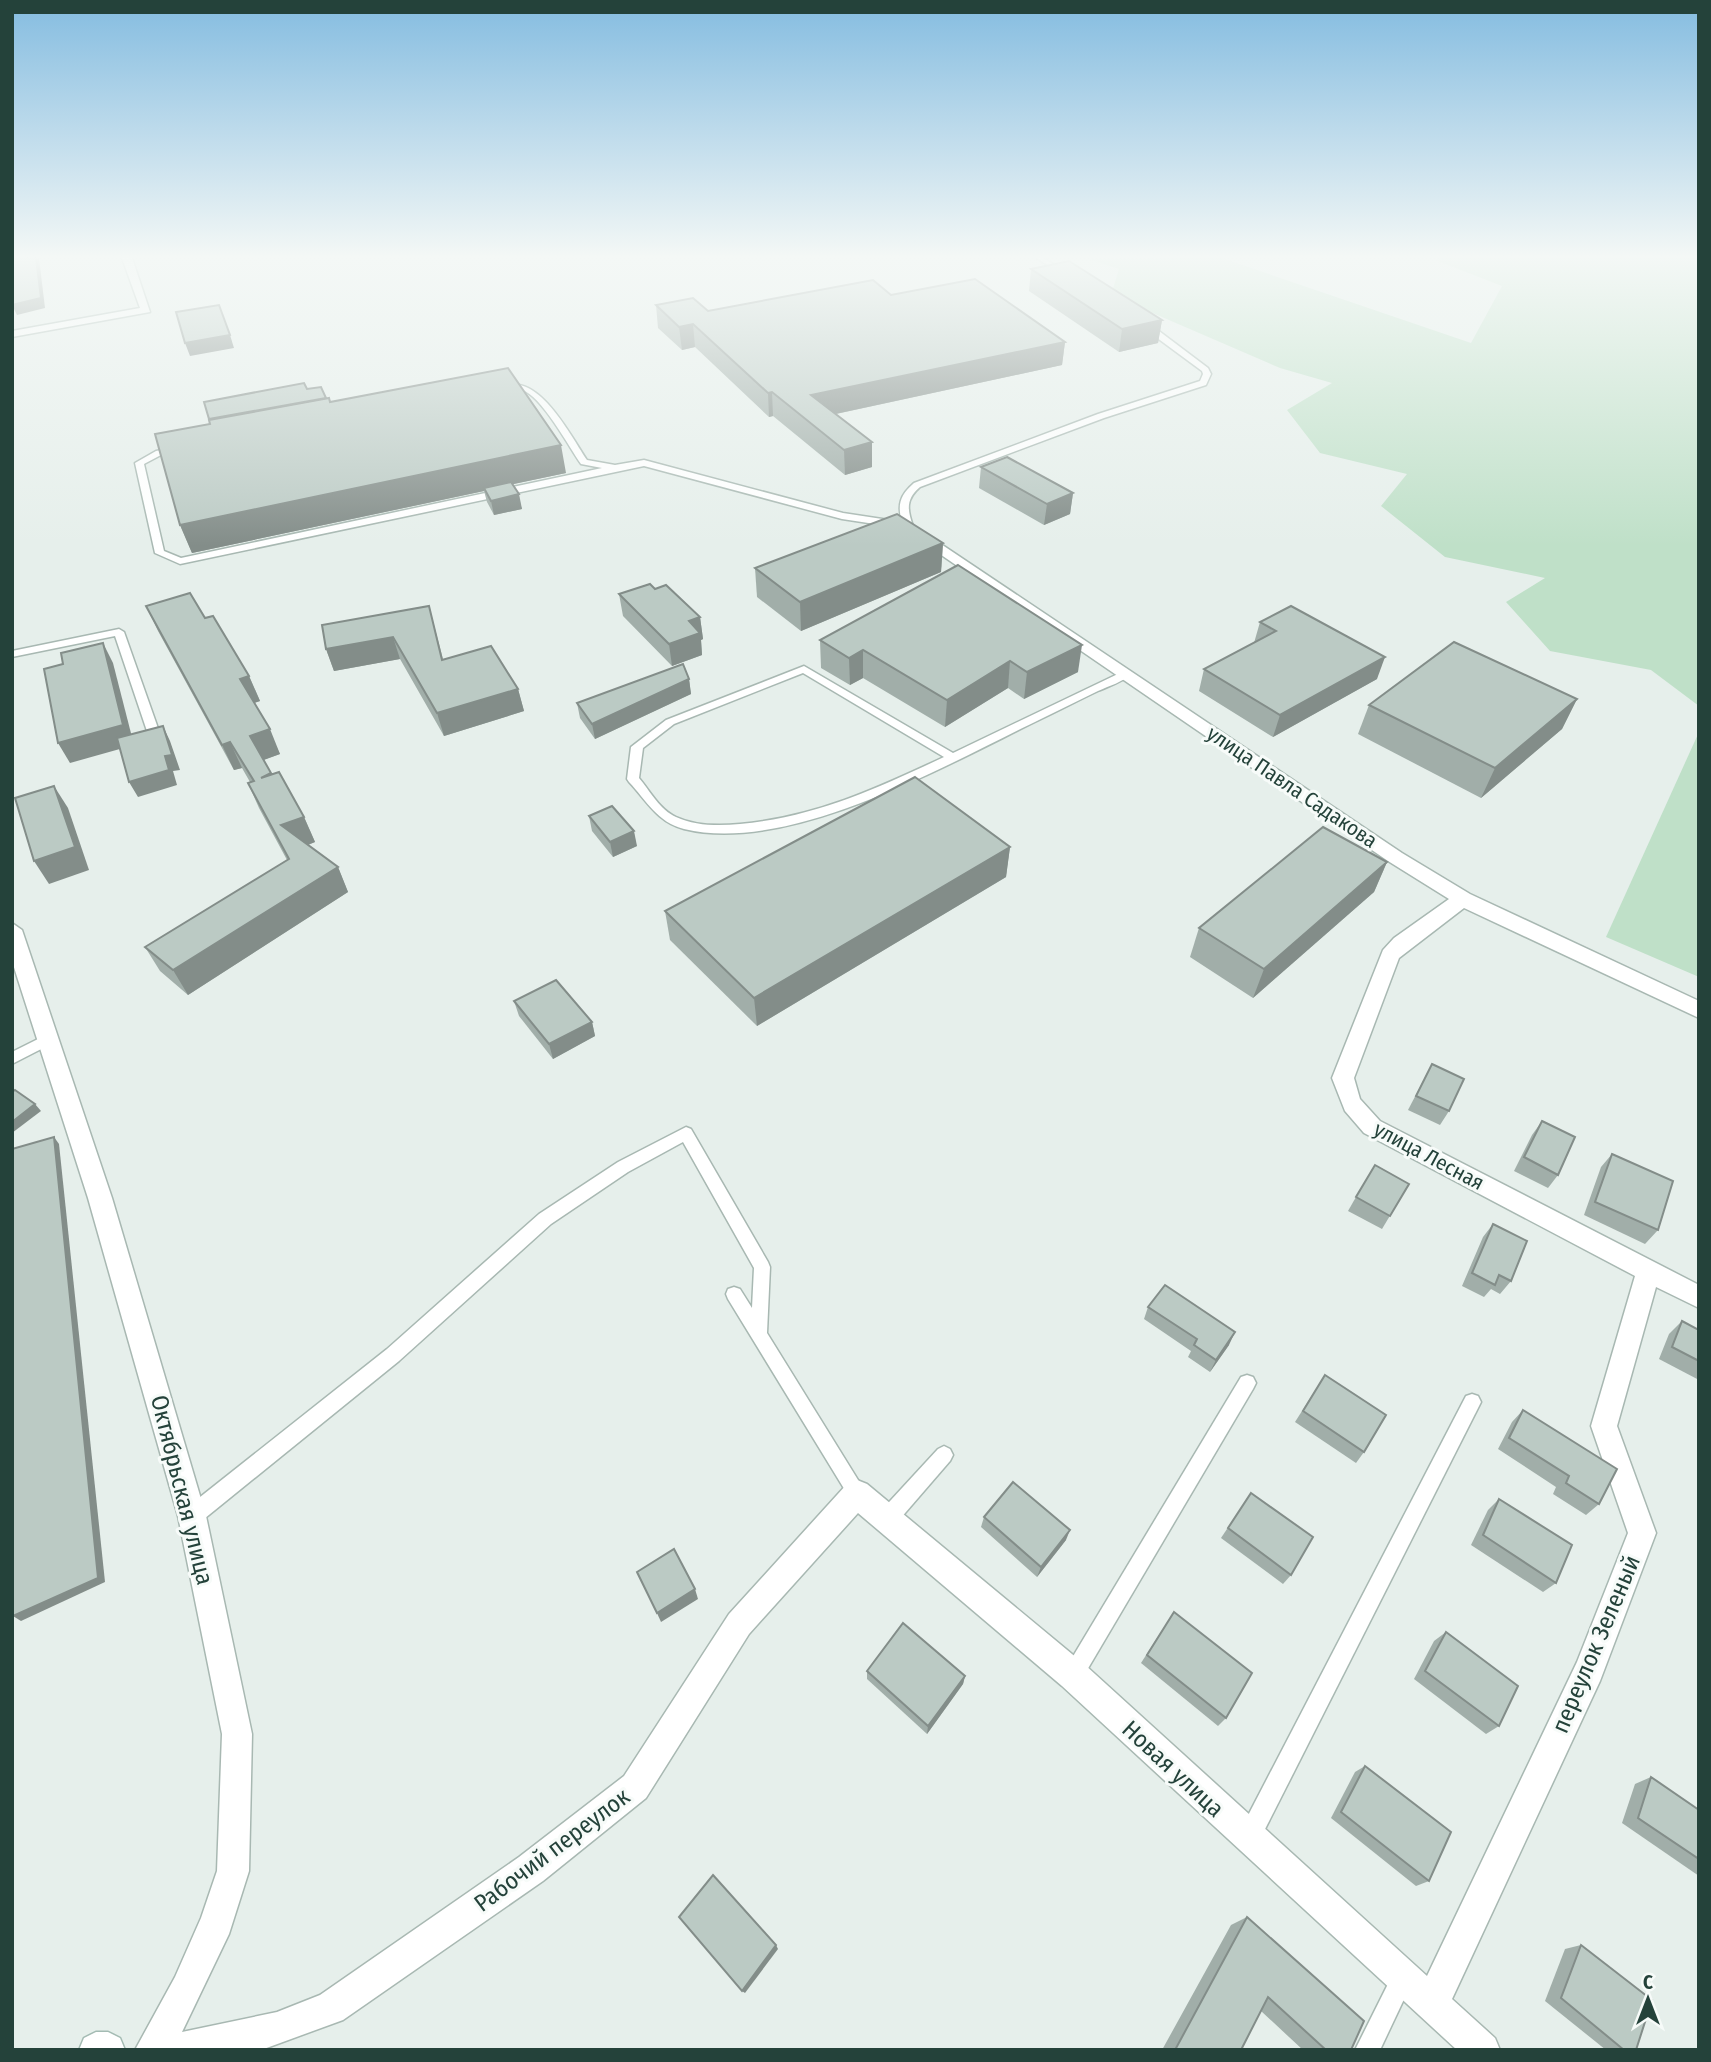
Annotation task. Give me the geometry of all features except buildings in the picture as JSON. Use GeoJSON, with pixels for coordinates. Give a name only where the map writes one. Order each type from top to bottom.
{"type":"FeatureCollection","features":[{"type":"Feature","properties":{"kind":"street","name":"улица Павла Садакова"},"geometry":{"type":"LineString","coordinates":[[908,526],[1395,857],[1463,900],[1699,1010]]}},
{"type":"Feature","properties":{"kind":"street","name":"улица Лесная"},"geometry":{"type":"LineString","coordinates":[[1463,900],[1401,943],[1390,955],[1343,1078],[1347,1098],[1355,1111],[1372,1127],[1699,1297]]}},
{"type":"Feature","properties":{"kind":"street","name":"Октябрьская улица"},"geometry":{"type":"LineString","coordinates":[[12,930],[100,1198],[192,1516],[237,1734],[233,1871],[217,1922],[187,1989],[152,2050]]}},
{"type":"Feature","properties":{"kind":"street","name":"переулок Зеленый"},"geometry":{"type":"LineString","coordinates":[[1433,2003],[1589,1670],[1642,1533],[1604,1426],[1648,1272]]}},
{"type":"Feature","properties":{"kind":"street","name":"Новая улица"},"geometry":{"type":"LineString","coordinates":[[857,1494],[1073,1675],[1248,1839],[1483,2050]]}},
{"type":"Feature","properties":{"kind":"street","name":"Рабочий переулок"},"geometry":{"type":"LineString","coordinates":[[178,2050],[277,2029],[331,2008],[531,1869],[635,1787],[739,1624],[857,1494]]}},
{"type":"Feature","properties":{"kind":"street"},"geometry":{"type":"LineString","coordinates":[[96,2050],[108,2050]]}},
{"type":"Feature","properties":{"kind":"lane"},"geometry":{"type":"LineString","coordinates":[[185,448],[159,453],[139,463],[160,553],[180,561],[644,463],[842,516],[908,526],[901,506],[905,494],[917,485],[1101,416],[1203,383],[1208,374],[1184,354]]}},
{"type":"Feature","properties":{"kind":"lane"},"geometry":{"type":"LineString","coordinates":[[492,390],[524,388],[538,396],[584,462],[615,468]]}},
{"type":"Feature","properties":{"kind":"lane"},"geometry":{"type":"LineString","coordinates":[[12,654],[119,632],[154,734]]}},
{"type":"Feature","properties":{"kind":"lane"},"geometry":{"type":"LineString","coordinates":[[950,756],[804,669],[670,722],[637,747],[633,779],[669,818],[707,828],[772,826],[844,806],[1126,674]]}},
{"type":"Feature","properties":{"kind":"lane"},"geometry":{"type":"LineString","coordinates":[[12,1059],[46,1040]]}},
{"type":"Feature","properties":{"kind":"lane"},"geometry":{"type":"LineString","coordinates":[[192,1516],[393,1355],[545,1219],[623,1167],[686,1133],[762,1267],[759,1335]]}},
{"type":"Feature","properties":{"kind":"lane"},"geometry":{"type":"LineString","coordinates":[[734,1294],[857,1494]]}},
{"type":"Feature","properties":{"kind":"lane"},"geometry":{"type":"LineString","coordinates":[[1073,1675],[1247,1383]]}},
{"type":"Feature","properties":{"kind":"lane"},"geometry":{"type":"LineString","coordinates":[[1248,1839],[1472,1402]]}},
{"type":"Feature","properties":{"kind":"lane"},"geometry":{"type":"LineString","coordinates":[[886,1520],[944,1455]]}},
{"type":"Feature","properties":{"kind":"lane"},"geometry":{"type":"LineString","coordinates":[[1367,2050],[1404,1977]]}},
{"type":"Feature","properties":{"kind":"green space"},"geometry":{"type":"Polygon","coordinates":[[[1248,354],[1699,354],[1699,706],[1651,670],[1550,651],[1506,602],[1545,578],[1445,557],[1381,506],[1407,474],[1320,453],[1287,410],[1332,383],[1280,368],[1248,354]]]}},
{"type":"Feature","properties":{"kind":"green space"},"geometry":{"type":"Polygon","coordinates":[[[1699,732],[1699,977],[1606,937],[1699,732]]]}}]}
